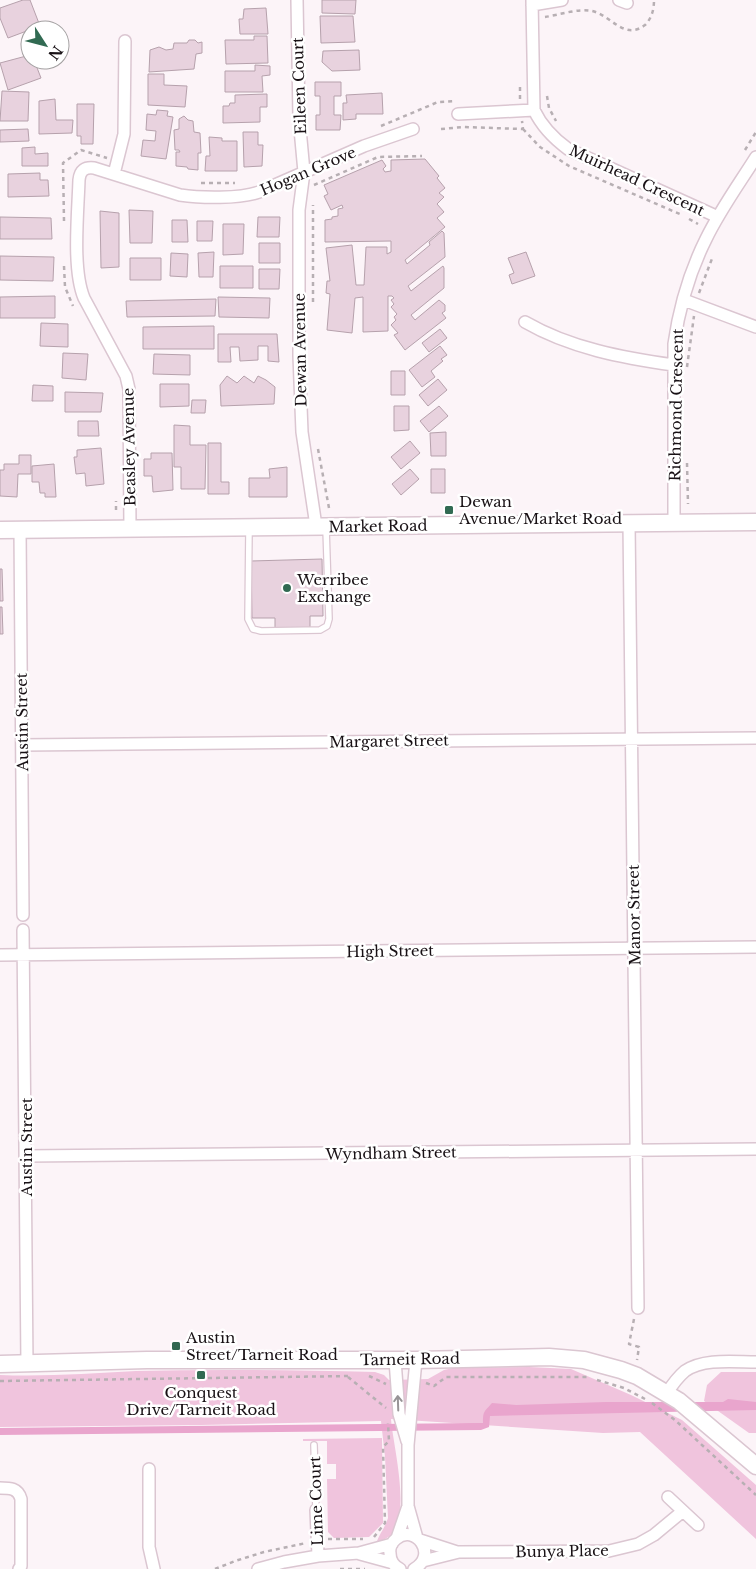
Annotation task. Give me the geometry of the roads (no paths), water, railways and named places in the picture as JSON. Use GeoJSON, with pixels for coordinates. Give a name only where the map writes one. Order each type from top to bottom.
{"type":"FeatureCollection","features":[{"type":"Feature","properties":{"kind":"main road","name":"Market Road"},"geometry":{"type":"LineString","coordinates":[[0,530],[756,522]]}},
{"type":"Feature","properties":{"kind":"main road","name":"Tarneit Road"},"geometry":{"type":"LineString","coordinates":[[0,1364],[27,1365],[147,1360],[567,1358],[603,1365],[637,1376],[667,1393],[756,1466]]}},
{"type":"Feature","properties":{"kind":"street","name":"Eileen Court"},"geometry":{"type":"LineString","coordinates":[[297,0],[299,118],[304,172]]}},
{"type":"Feature","properties":{"kind":"street"},"geometry":{"type":"LineString","coordinates":[[458,114],[534,110],[532,2],[545,3],[562,0]]}},
{"type":"Feature","properties":{"kind":"street"},"geometry":{"type":"LineString","coordinates":[[114,174],[124,134],[125,41]]}},
{"type":"Feature","properties":{"kind":"street","name":"Muirhead Crescent"},"geometry":{"type":"LineString","coordinates":[[534,110],[552,138],[568,149],[718,217]]}},
{"type":"Feature","properties":{"kind":"street","name":"Hogan Grove"},"geometry":{"type":"LineString","coordinates":[[84,169],[94,168],[180,195],[237,196],[259,192],[364,146],[413,129]]}},
{"type":"Feature","properties":{"kind":"street","name":"Richmond Crescent"},"geometry":{"type":"LineString","coordinates":[[674,523],[674,344],[678,321],[697,259],[718,217],[756,157]]}},
{"type":"Feature","properties":{"kind":"street","name":"Beasley Avenue"},"geometry":{"type":"LineString","coordinates":[[84,169],[79,176],[78,278],[84,298],[128,382],[130,529]]}},
{"type":"Feature","properties":{"kind":"street","name":"Dewan Avenue"},"geometry":{"type":"LineString","coordinates":[[304,172],[299,205],[299,356],[302,432],[321,526]]}},
{"type":"Feature","properties":{"kind":"street"},"geometry":{"type":"LineString","coordinates":[[684,300],[756,327]]}},
{"type":"Feature","properties":{"kind":"street"},"geometry":{"type":"LineString","coordinates":[[526,322],[560,340],[576,346],[674,365]]}},
{"type":"Feature","properties":{"kind":"street","name":"Manor Street"},"geometry":{"type":"LineString","coordinates":[[628,523],[638,1308]]}},
{"type":"Feature","properties":{"kind":"street","name":"Austin Street"},"geometry":{"type":"LineString","coordinates":[[20,530],[23,915]]}},
{"type":"Feature","properties":{"kind":"street","name":"Margaret Street"},"geometry":{"type":"LineString","coordinates":[[22,744],[756,738]]}},
{"type":"Feature","properties":{"kind":"street","name":"Austin Street"},"geometry":{"type":"LineString","coordinates":[[23,930],[27,1365]]}},
{"type":"Feature","properties":{"kind":"street","name":"High Street"},"geometry":{"type":"LineString","coordinates":[[0,955],[756,947]]}},
{"type":"Feature","properties":{"kind":"street","name":"Wyndham Street"},"geometry":{"type":"LineString","coordinates":[[26,1156],[756,1149]]}},
{"type":"Feature","properties":{"kind":"street"},"geometry":{"type":"LineString","coordinates":[[396,1360],[399,1414],[408,1445]]}},
{"type":"Feature","properties":{"kind":"street"},"geometry":{"type":"LineString","coordinates":[[416,1360],[408,1445],[408,1506],[418,1539],[425,1550],[419,1566]]}},
{"type":"Feature","properties":{"kind":"street"},"geometry":{"type":"LineString","coordinates":[[667,1393],[684,1372],[693,1367],[708,1363],[756,1362]]}},
{"type":"Feature","properties":{"kind":"street"},"geometry":{"type":"LineString","coordinates":[[149,1469],[149,1547],[154,1569]]}},
{"type":"Feature","properties":{"kind":"street"},"geometry":{"type":"LineString","coordinates":[[0,1488],[13,1489],[20,1494],[21,1566],[19,1569]]}},
{"type":"Feature","properties":{"kind":"street"},"geometry":{"type":"LineString","coordinates":[[668,1497],[698,1525]]}},
{"type":"Feature","properties":{"kind":"street"},"geometry":{"type":"LineString","coordinates":[[398,1567],[388,1547],[408,1506]]}},
{"type":"Feature","properties":{"kind":"street","name":"Lime Court"},"geometry":{"type":"LineString","coordinates":[[316,1510],[318,1556]]}},
{"type":"Feature","properties":{"kind":"street","name":"Bunya Place"},"geometry":{"type":"LineString","coordinates":[[258,1569],[318,1556],[359,1553],[388,1547],[407,1535],[459,1552],[609,1551],[638,1544],[654,1535],[683,1511]]}},
{"type":"Feature","properties":{"kind":"street"},"geometry":{"type":"LineString","coordinates":[[388,1547],[398,1567]]}},
{"type":"Feature","properties":{"kind":"street","name":"Bunya Place"},"geometry":{"type":"LineString","coordinates":[[419,1566],[459,1552]]}},
{"type":"Feature","properties":{"kind":"lane"},"geometry":{"type":"LineString","coordinates":[[249,527],[248,619],[253,629],[261,632],[320,630],[327,626],[329,618],[321,526]]}},
{"type":"Feature","properties":{"kind":"lane","name":"Lime Court"},"geometry":{"type":"LineString","coordinates":[[314,1445],[316,1510]]}},
{"type":"Feature","properties":{"kind":"place","name":"Dewan Avenue/Market Road"},"geometry":{"type":"Point","coordinates":[449,510]}},
{"type":"Feature","properties":{"kind":"place","name":"Werribee Exchange"},"geometry":{"type":"Point","coordinates":[287,588]}},
{"type":"Feature","properties":{"kind":"place","name":"Austin Street/Tarneit Road"},"geometry":{"type":"Point","coordinates":[176,1346]}},
{"type":"Feature","properties":{"kind":"place","name":"Conquest Drive/Tarneit Road"},"geometry":{"type":"Point","coordinates":[201,1375]}}]}
